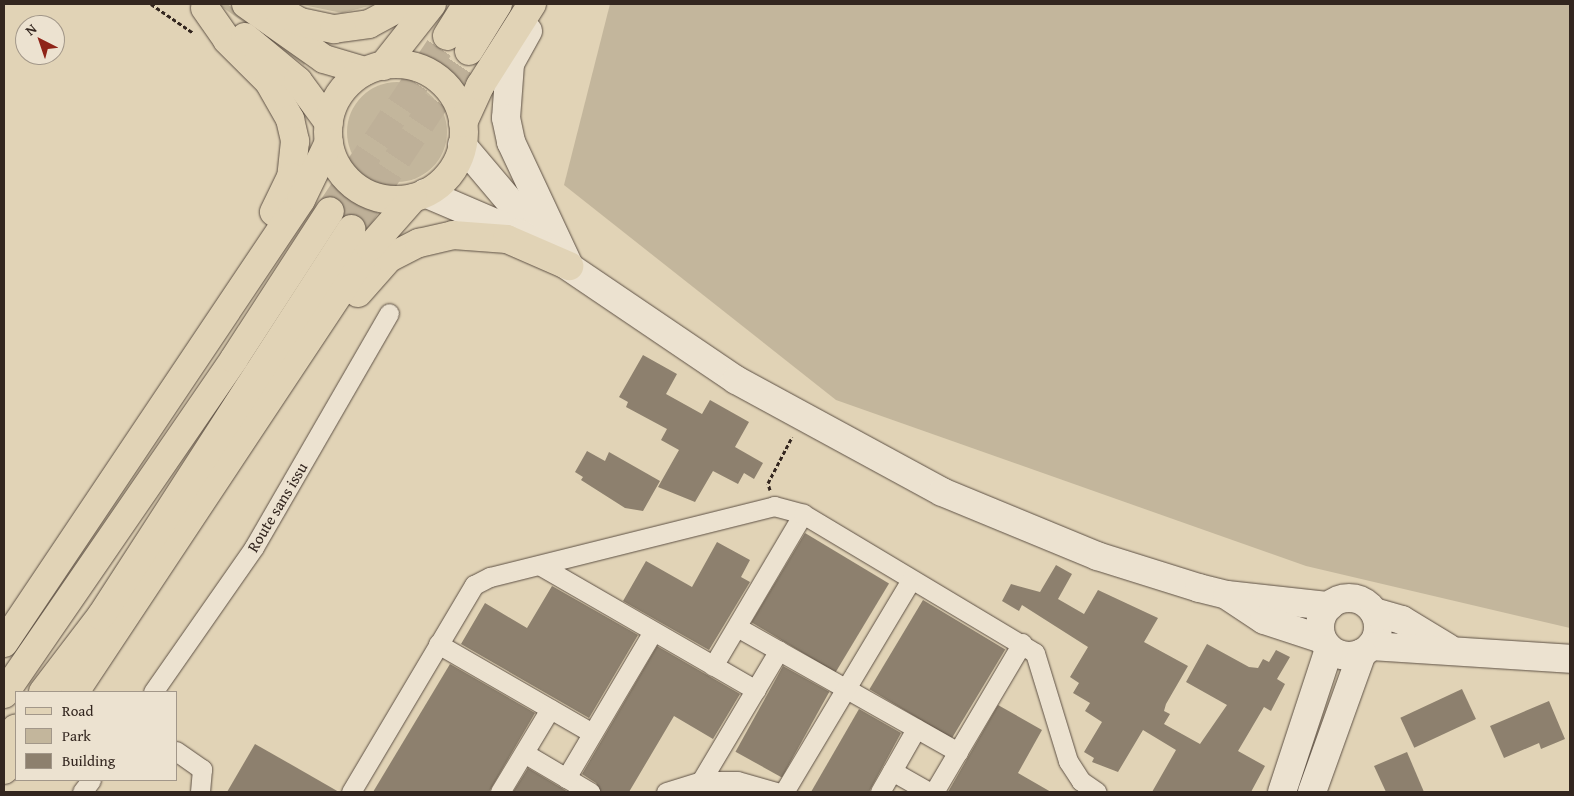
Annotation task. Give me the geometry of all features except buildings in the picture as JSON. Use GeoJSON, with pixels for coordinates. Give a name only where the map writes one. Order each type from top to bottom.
{"type":"FeatureCollection","features":[{"type":"Feature","properties":{"kind":"main road"},"geometry":{"type":"LineString","coordinates":[[246,4],[324,59],[374,69],[411,67],[436,77],[459,106],[463,134]]}},
{"type":"Feature","properties":{"kind":"main road"},"geometry":{"type":"LineString","coordinates":[[270,4],[300,22],[334,29],[368,24],[406,4]]}},
{"type":"Feature","properties":{"kind":"main road"},"geometry":{"type":"LineString","coordinates":[[4,643],[301,200],[329,132],[341,93],[374,69],[432,4]]}},
{"type":"Feature","properties":{"kind":"main road"},"geometry":{"type":"LineString","coordinates":[[447,36],[467,4]]}},
{"type":"Feature","properties":{"kind":"main road"},"geometry":{"type":"LineString","coordinates":[[469,51],[498,4]]}},
{"type":"Feature","properties":{"kind":"main road"},"geometry":{"type":"LineString","coordinates":[[76,691],[383,230],[419,195],[446,178],[480,86],[532,4]]}},
{"type":"Feature","properties":{"kind":"main road"},"geometry":{"type":"LineString","coordinates":[[202,6],[280,64],[329,132],[340,172],[358,189],[380,199],[419,195]]}},
{"type":"Feature","properties":{"kind":"main road"},"geometry":{"type":"LineString","coordinates":[[202,6],[228,40],[269,82],[290,119],[295,141],[291,177],[259,239],[258,262]]}},
{"type":"Feature","properties":{"kind":"main road"},"geometry":{"type":"LineString","coordinates":[[4,694],[234,359],[330,210]]}},
{"type":"Feature","properties":{"kind":"main road"},"geometry":{"type":"LineString","coordinates":[[44,691],[107,608],[352,229]]}},
{"type":"Feature","properties":{"kind":"main road"},"geometry":{"type":"LineString","coordinates":[[326,315],[357,294],[389,258],[419,242],[453,235],[507,239],[569,266]]}},
{"type":"Feature","properties":{"kind":"main road"},"geometry":{"type":"LineString","coordinates":[[4,742],[15,729]]}},
{"type":"Feature","properties":{"kind":"main road"},"geometry":{"type":"LineString","coordinates":[[4,770],[15,758]]}},
{"type":"Feature","properties":{"kind":"main road"},"geometry":{"type":"LineString","coordinates":[[4,784],[15,770]]}},
{"type":"Feature","properties":{"kind":"street"},"geometry":{"type":"LineString","coordinates":[[540,4],[510,64],[506,118],[511,142],[569,266]]}},
{"type":"Feature","properties":{"kind":"street"},"geometry":{"type":"LineString","coordinates":[[463,134],[516,214],[569,266]]}},
{"type":"Feature","properties":{"kind":"street"},"geometry":{"type":"LineString","coordinates":[[419,195],[520,233],[736,380],[942,492],[1097,556],[1227,595],[1329,606],[1353,598],[1374,612],[1402,620],[1448,648]]}},
{"type":"Feature","properties":{"kind":"street","name":"Route sans issu"},"geometry":{"type":"LineString","coordinates":[[154,691],[254,547],[389,313]]}},
{"type":"Feature","properties":{"kind":"street"},"geometry":{"type":"LineString","coordinates":[[352,792],[474,585],[490,577],[541,566],[774,506],[803,514],[911,580],[1022,643],[1041,662],[1068,761],[1078,787],[1097,792]]}},
{"type":"Feature","properties":{"kind":"street"},"geometry":{"type":"LineString","coordinates":[[713,666],[803,514]]}},
{"type":"Feature","properties":{"kind":"street"},"geometry":{"type":"LineString","coordinates":[[541,566],[652,632],[756,690]]}},
{"type":"Feature","properties":{"kind":"street"},"geometry":{"type":"LineString","coordinates":[[784,792],[911,580]]}},
{"type":"Feature","properties":{"kind":"street"},"geometry":{"type":"LineString","coordinates":[[1227,595],[1264,620],[1326,644],[1341,655],[1366,649],[1448,648],[1570,659]]}},
{"type":"Feature","properties":{"kind":"street"},"geometry":{"type":"LineString","coordinates":[[1282,792],[1326,644],[1320,623],[1329,606]]}},
{"type":"Feature","properties":{"kind":"street"},"geometry":{"type":"LineString","coordinates":[[1312,792],[1351,683],[1378,626],[1374,612]]}},
{"type":"Feature","properties":{"kind":"street"},"geometry":{"type":"LineString","coordinates":[[737,627],[958,752]]}},
{"type":"Feature","properties":{"kind":"street"},"geometry":{"type":"LineString","coordinates":[[566,778],[652,632]]}},
{"type":"Feature","properties":{"kind":"street"},"geometry":{"type":"LineString","coordinates":[[934,792],[1022,643]]}},
{"type":"Feature","properties":{"kind":"street"},"geometry":{"type":"LineString","coordinates":[[438,644],[592,733]]}},
{"type":"Feature","properties":{"kind":"street"},"geometry":{"type":"LineString","coordinates":[[702,781],[779,650]]}},
{"type":"Feature","properties":{"kind":"street"},"geometry":{"type":"LineString","coordinates":[[1351,683],[1374,661],[1402,650]]}},
{"type":"Feature","properties":{"kind":"street"},"geometry":{"type":"LineString","coordinates":[[500,792],[550,709]]}},
{"type":"Feature","properties":{"kind":"street"},"geometry":{"type":"LineString","coordinates":[[880,792],[916,728]]}},
{"type":"Feature","properties":{"kind":"street"},"geometry":{"type":"LineString","coordinates":[[178,752],[202,769],[200,792]]}},
{"type":"Feature","properties":{"kind":"street"},"geometry":{"type":"LineString","coordinates":[[524,753],[590,792]]}},
{"type":"Feature","properties":{"kind":"street"},"geometry":{"type":"LineString","coordinates":[[892,772],[929,792]]}},
{"type":"Feature","properties":{"kind":"street"},"geometry":{"type":"LineString","coordinates":[[82,792],[90,781]]}},
{"type":"Feature","properties":{"kind":"street"},"geometry":{"type":"LineString","coordinates":[[666,792],[702,781],[737,781],[776,792]]}},
{"type":"Feature","properties":{"kind":"path"},"geometry":{"type":"LineString","coordinates":[[774,506],[768,483],[790,442]]}},
{"type":"Feature","properties":{"kind":"green space"},"geometry":{"type":"Polygon","coordinates":[[[218,4],[227,4],[307,60],[304,65],[218,4]]]}},
{"type":"Feature","properties":{"kind":"green space"},"geometry":{"type":"Polygon","coordinates":[[[298,4],[377,4],[342,13],[298,4]]]}},
{"type":"Feature","properties":{"kind":"green space"},"geometry":{"type":"Polygon","coordinates":[[[610,4],[1570,4],[1570,628],[1306,566],[836,400],[564,185],[610,4]]]}},
{"type":"Feature","properties":{"kind":"green space"},"geometry":{"type":"Polygon","coordinates":[[[397,82],[416,86],[432,97],[443,113],[447,132],[443,151],[432,167],[416,178],[397,182],[378,178],[362,167],[351,151],[347,132],[351,113],[362,97],[378,86],[397,82]]]}},
{"type":"Feature","properties":{"kind":"tunnel"},"geometry":{"type":"LineString","coordinates":[[330,211],[447,36]]}},
{"type":"Feature","properties":{"kind":"tunnel"},"geometry":{"type":"LineString","coordinates":[[351,229],[469,51]]}}]}
